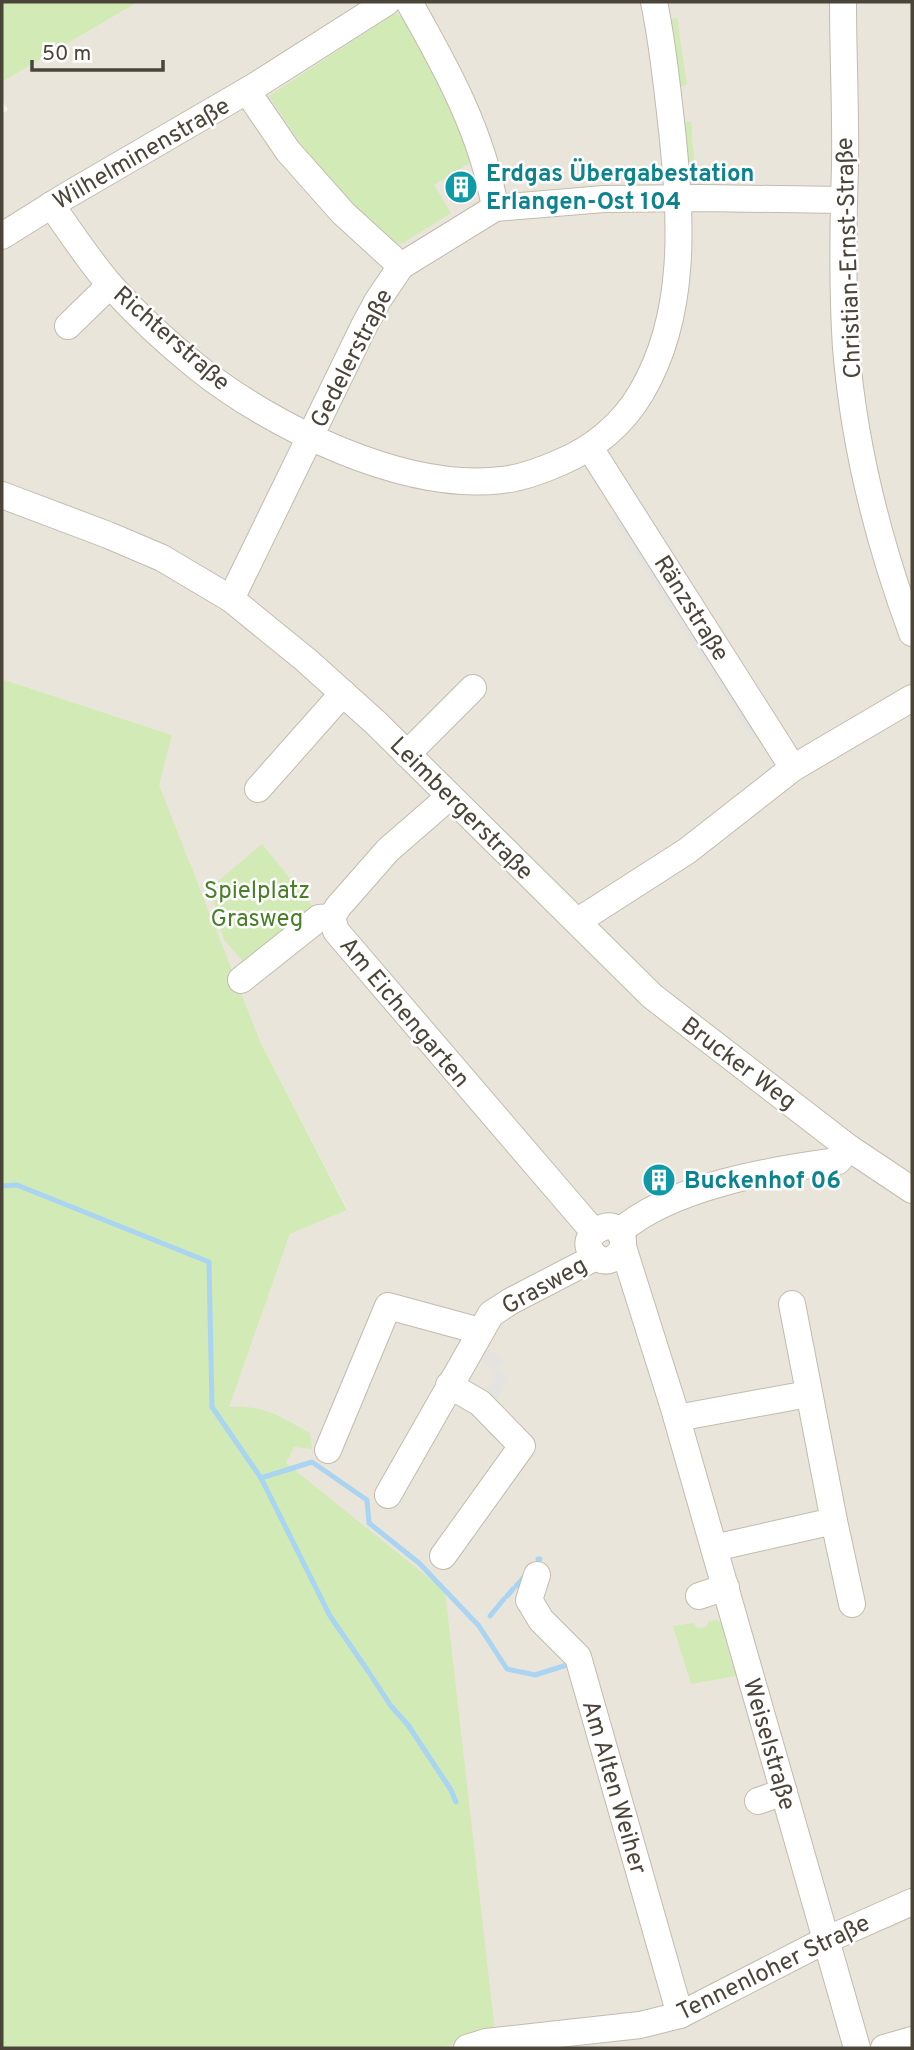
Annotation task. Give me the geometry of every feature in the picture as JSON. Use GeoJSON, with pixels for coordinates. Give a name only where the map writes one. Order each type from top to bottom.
{"type":"FeatureCollection","features":[{"type":"Feature","properties":{"kind":"street","name":"Wilhelminenstraße"},"geometry":{"type":"LineString","coordinates":[[2,236],[247,91],[387,2]]}},
{"type":"Feature","properties":{"kind":"street"},"geometry":{"type":"LineString","coordinates":[[409,2],[448,72],[466,112],[486,164],[495,208]]}},
{"type":"Feature","properties":{"kind":"street","name":"Richterstraße"},"geometry":{"type":"LineString","coordinates":[[51,205],[110,285],[198,367],[248,402],[311,436],[405,472],[462,480],[503,480],[526,475],[571,458],[590,447],[615,426],[640,395],[665,335],[674,297],[680,248],[679,198],[654,2]]}},
{"type":"Feature","properties":{"kind":"street","name":"Christian-Ernst-Straße"},"geometry":{"type":"LineString","coordinates":[[844,2],[843,200],[846,347],[856,425],[878,530],[912,632]]}},
{"type":"Feature","properties":{"kind":"street"},"geometry":{"type":"LineString","coordinates":[[247,91],[288,151],[344,213],[401,266]]}},
{"type":"Feature","properties":{"kind":"street","name":"Gedelerstraße"},"geometry":{"type":"LineString","coordinates":[[231,599],[378,300],[401,266],[495,208],[604,199],[843,200]]}},
{"type":"Feature","properties":{"kind":"street"},"geometry":{"type":"LineString","coordinates":[[68,326],[110,285]]}},
{"type":"Feature","properties":{"kind":"street","name":"Ränzstraße"},"geometry":{"type":"LineString","coordinates":[[590,447],[793,768]]}},
{"type":"Feature","properties":{"kind":"street","name":"Leimbergerstraße"},"geometry":{"type":"LineString","coordinates":[[2,495],[162,558],[231,599],[343,693],[578,921]]}},
{"type":"Feature","properties":{"kind":"street"},"geometry":{"type":"LineString","coordinates":[[407,754],[473,688]]}},
{"type":"Feature","properties":{"kind":"street"},"geometry":{"type":"LineString","coordinates":[[258,789],[343,693]]}},
{"type":"Feature","properties":{"kind":"street"},"geometry":{"type":"LineString","coordinates":[[578,921],[687,851],[793,768],[912,698]]}},
{"type":"Feature","properties":{"kind":"street","name":"Am Eichengarten"},"geometry":{"type":"LineString","coordinates":[[449,797],[388,850],[338,907],[332,917],[336,931],[608,1242]]}},
{"type":"Feature","properties":{"kind":"street"},"geometry":{"type":"LineString","coordinates":[[241,980],[319,918],[332,917]]}},
{"type":"Feature","properties":{"kind":"street","name":"Brucker Weg"},"geometry":{"type":"LineString","coordinates":[[578,921],[652,996],[849,1148],[912,1190]]}},
{"type":"Feature","properties":{"kind":"street","name":"Grasweg"},"geometry":{"type":"LineString","coordinates":[[388,1495],[491,1314],[608,1242],[634,1219],[688,1194],[761,1173],[838,1161],[849,1148]]}},
{"type":"Feature","properties":{"kind":"street","name":"Weiselstraße"},"geometry":{"type":"LineString","coordinates":[[608,1242],[677,1418],[857,2048]]}},
{"type":"Feature","properties":{"kind":"street"},"geometry":{"type":"LineString","coordinates":[[792,1304],[852,1604]]}},
{"type":"Feature","properties":{"kind":"street"},"geometry":{"type":"LineString","coordinates":[[328,1450],[388,1306],[480,1331]]}},
{"type":"Feature","properties":{"kind":"street"},"geometry":{"type":"LineString","coordinates":[[443,1556],[522,1446],[480,1403],[449,1385]]}},
{"type":"Feature","properties":{"kind":"street"},"geometry":{"type":"LineString","coordinates":[[677,1418],[808,1394]]}},
{"type":"Feature","properties":{"kind":"street"},"geometry":{"type":"LineString","coordinates":[[714,1548],[834,1521]]}},
{"type":"Feature","properties":{"kind":"street","name":"Am Alten Weiher"},"geometry":{"type":"LineString","coordinates":[[537,1575],[529,1600],[546,1626],[578,1657],[680,2015]]}},
{"type":"Feature","properties":{"kind":"street"},"geometry":{"type":"LineString","coordinates":[[699,1596],[726,1587]]}},
{"type":"Feature","properties":{"kind":"street"},"geometry":{"type":"LineString","coordinates":[[758,1801],[784,1792]]}},
{"type":"Feature","properties":{"kind":"street","name":"Tennenloher Straße"},"geometry":{"type":"LineString","coordinates":[[480,2046],[640,2025],[680,2015],[826,1940],[912,1902]]}},
{"type":"Feature","properties":{"kind":"street"},"geometry":{"type":"LineString","coordinates":[[884,2048],[912,2040]]}},
{"type":"Feature","properties":{"kind":"shaded area"},"geometry":{"type":"Polygon","coordinates":[[[138,2],[912,2],[912,2048],[440,2048],[495,2032],[226,1414],[290,1234],[347,1209],[260,1041],[158,785],[172,735],[2,679],[2,114],[8,110],[2,100],[2,82],[138,2]]]}},
{"type":"Feature","properties":{"kind":"shaded area"},"geometry":{"type":"Polygon","coordinates":[[[619,508],[762,733],[753,739],[612,517],[619,508]]]}},
{"type":"Feature","properties":{"kind":"shaded area"},"geometry":{"type":"Polygon","coordinates":[[[487,1350],[504,1359],[497,1371],[481,1362],[487,1350]]]}},
{"type":"Feature","properties":{"kind":"shaded area"},"geometry":{"type":"Polygon","coordinates":[[[497,1371],[509,1377],[497,1399],[486,1393],[497,1371]]]}},
{"type":"Feature","properties":{"kind":"green space"},"geometry":{"type":"Polygon","coordinates":[[[2,2],[138,2],[2,82],[2,2]]]}},
{"type":"Feature","properties":{"kind":"green space"},"geometry":{"type":"Polygon","coordinates":[[[395,13],[403,17],[438,78],[473,161],[434,185],[451,213],[403,243],[390,245],[310,158],[269,96],[395,13]]]}},
{"type":"Feature","properties":{"kind":"green space"},"geometry":{"type":"Polygon","coordinates":[[[677,18],[687,85],[675,87],[666,20],[677,18]]]}},
{"type":"Feature","properties":{"kind":"green space"},"geometry":{"type":"Polygon","coordinates":[[[680,122],[691,122],[695,169],[684,170],[680,122]]]}},
{"type":"Feature","properties":{"kind":"green space"},"geometry":{"type":"Polygon","coordinates":[[[2,679],[172,735],[159,785],[260,1041],[347,1210],[290,1234],[229,1407],[262,1410],[310,1433],[312,1449],[294,1447],[286,1463],[445,1591],[495,2032],[440,2048],[2,2048],[2,679]]]}},
{"type":"Feature","properties":{"kind":"green space","name":"Spielplatz Grasweg"},"geometry":{"type":"Polygon","coordinates":[[[262,844],[315,909],[247,966],[224,940],[210,888],[262,844]]]}},
{"type":"Feature","properties":{"kind":"green space"},"geometry":{"type":"Polygon","coordinates":[[[717,1620],[721,1623],[732,1665],[742,1675],[691,1684],[673,1626],[693,1623],[698,1628],[706,1627],[709,1621],[717,1620]]]}},
{"type":"Feature","properties":{"kind":"waterway"},"geometry":{"type":"LineString","coordinates":[[2,1186],[17,1185],[209,1262],[212,1407],[261,1478],[312,1462],[367,1500],[369,1523],[419,1563],[479,1626],[507,1669],[535,1675],[570,1664]]}},
{"type":"Feature","properties":{"kind":"waterway"},"geometry":{"type":"LineString","coordinates":[[261,1478],[330,1616],[391,1706],[408,1725],[451,1790],[456,1802]]}},
{"type":"Feature","properties":{"kind":"waterway"},"geometry":{"type":"LineString","coordinates":[[516,1586],[526,1575]]}},
{"type":"Feature","properties":{"kind":"waterway"},"geometry":{"type":"LineString","coordinates":[[507,1596],[513,1589]]}},
{"type":"Feature","properties":{"kind":"waterway"},"geometry":{"type":"LineString","coordinates":[[490,1616],[504,1599]]}},
{"type":"Feature","properties":{"kind":"place","name":"Erdgas Übergabestation Erlangen-Ost 104"},"geometry":{"type":"Point","coordinates":[461,187]}},
{"type":"Feature","properties":{"kind":"place","name":"Buckenhof 06"},"geometry":{"type":"Point","coordinates":[659,1180]}}]}
